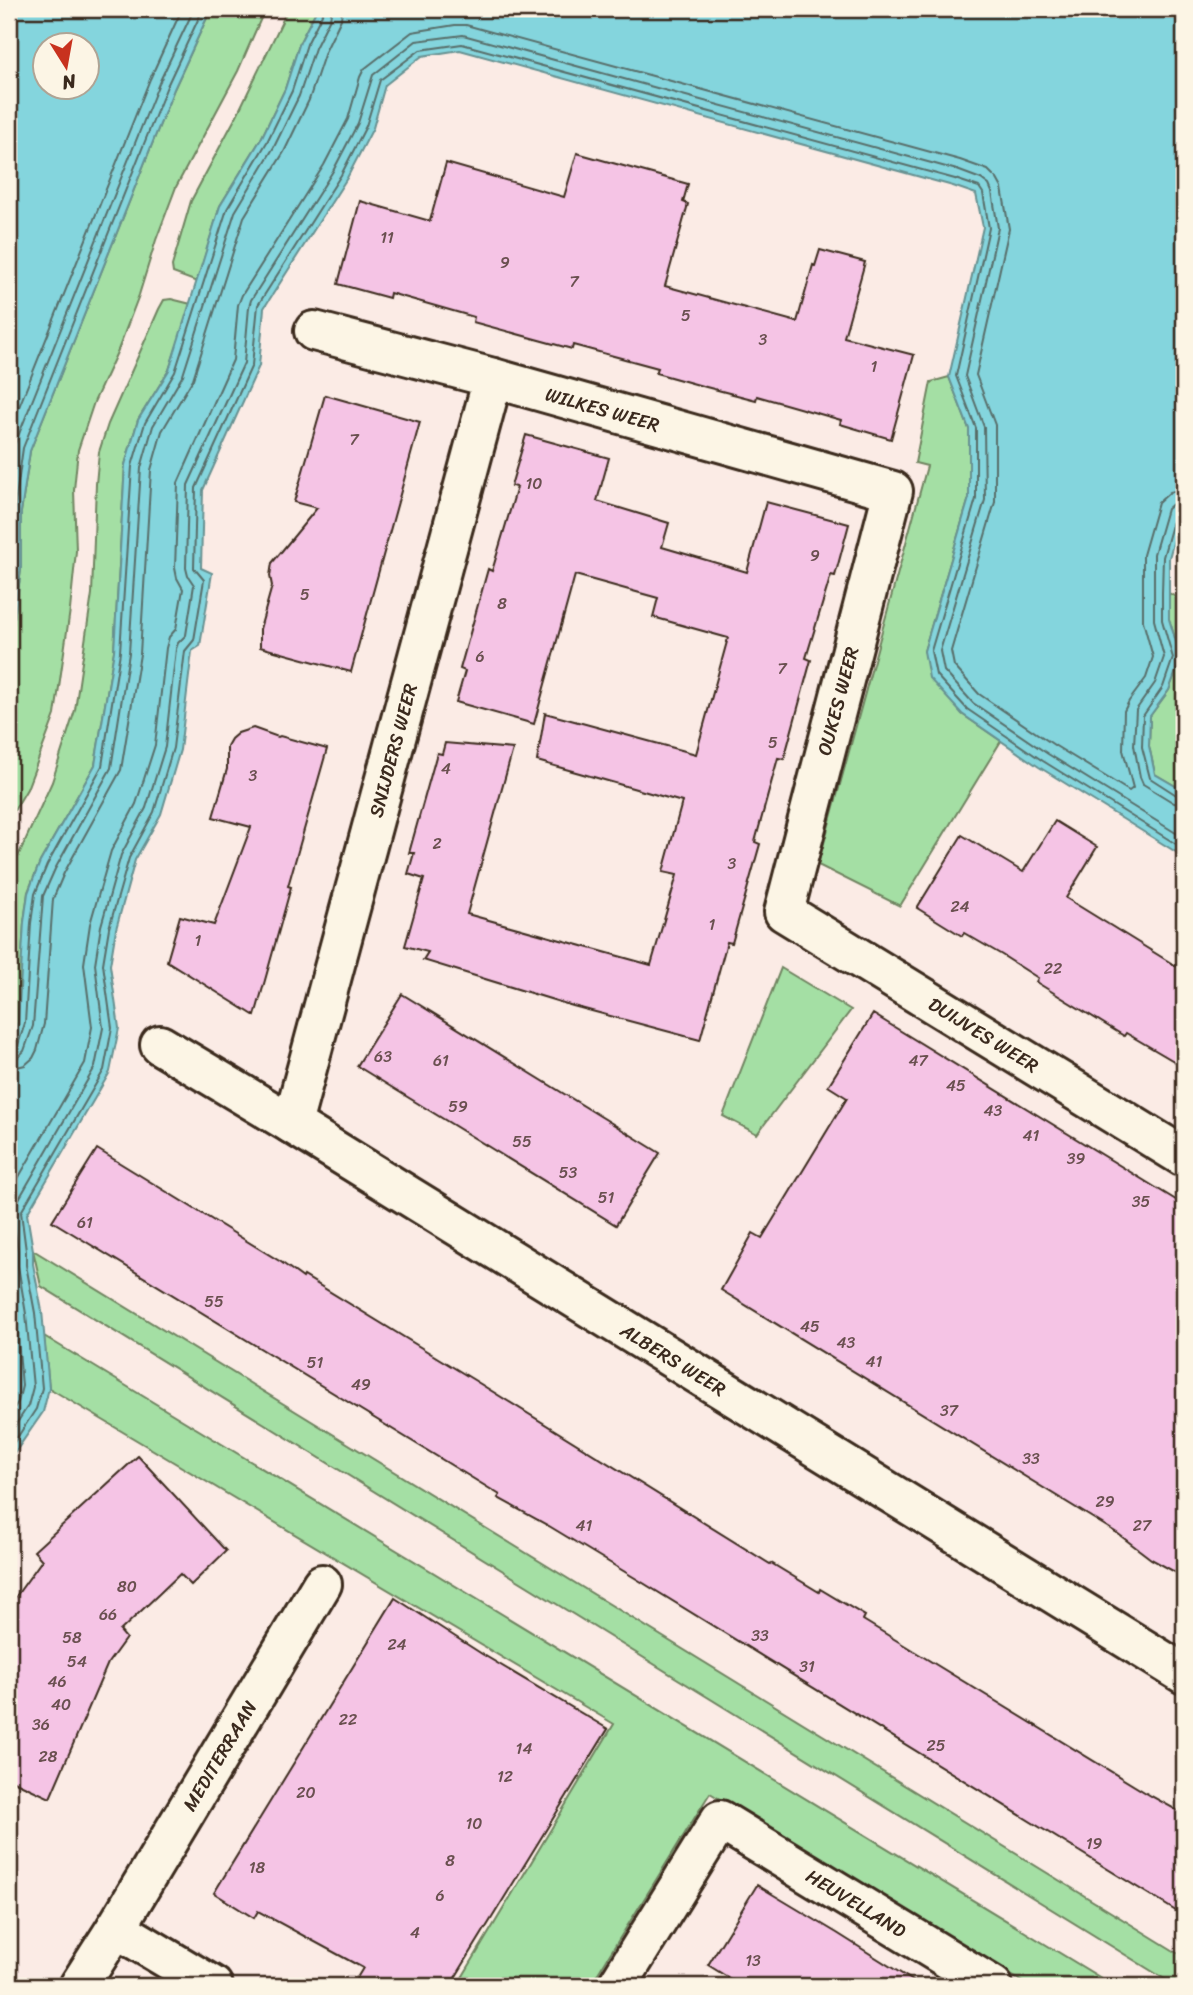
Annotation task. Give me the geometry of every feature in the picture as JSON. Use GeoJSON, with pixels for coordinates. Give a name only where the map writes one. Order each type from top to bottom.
{"type":"FeatureCollection","features":[{"type":"Feature","properties":{"kind":"street","name":"WILKES WEER"},"geometry":{"type":"LineString","coordinates":[[314,331],[492,378],[893,491]]}},
{"type":"Feature","properties":{"kind":"street","name":"SNIJDERS WEER"},"geometry":{"type":"LineString","coordinates":[[292,1124],[492,378]]}},
{"type":"Feature","properties":{"kind":"street","name":"OUKES WEER"},"geometry":{"type":"LineString","coordinates":[[784,912],[893,491]]}},
{"type":"Feature","properties":{"kind":"street","name":"DUIJVES WEER"},"geometry":{"type":"LineString","coordinates":[[784,912],[1184,1157]]}},
{"type":"Feature","properties":{"kind":"street","name":"ALBERS WEER"},"geometry":{"type":"LineString","coordinates":[[160,1045],[1184,1674]]}},
{"type":"Feature","properties":{"kind":"street","name":"MEDITERRAAN"},"geometry":{"type":"LineString","coordinates":[[79,1986],[322,1584]]}},
{"type":"Feature","properties":{"kind":"street","name":"HEUVELLAND"},"geometry":{"type":"LineString","coordinates":[[617,1986],[720,1820],[993,1986]]}},
{"type":"Feature","properties":{"kind":"street"},"geometry":{"type":"LineString","coordinates":[[116,1928],[213,1986]]}},
{"type":"Feature","properties":{"kind":"green space"},"geometry":{"type":"Polygon","coordinates":[[[211,9],[265,9],[238,71],[176,187],[139,295],[94,402],[78,450],[74,490],[76,551],[55,715],[27,789],[9,819],[9,654],[21,570],[21,512],[30,451],[174,89],[211,9]]]}},
{"type":"Feature","properties":{"kind":"green space"},"geometry":{"type":"Polygon","coordinates":[[[288,9],[317,9],[300,42],[285,89],[261,139],[220,206],[197,282],[173,273],[172,266],[191,201],[237,115],[288,9]]]}},
{"type":"Feature","properties":{"kind":"green space"},"geometry":{"type":"Polygon","coordinates":[[[164,300],[191,304],[169,370],[138,420],[125,465],[114,651],[95,765],[40,862],[28,892],[18,1022],[9,1052],[9,876],[52,782],[75,710],[92,594],[99,452],[108,424],[159,309],[164,300]]]}},
{"type":"Feature","properties":{"kind":"green space"},"geometry":{"type":"Polygon","coordinates":[[[949,377],[969,429],[969,498],[924,651],[962,714],[1001,741],[900,906],[818,865],[927,466],[915,463],[931,382],[949,377]]]}},
{"type":"Feature","properties":{"kind":"green space"},"geometry":{"type":"Polygon","coordinates":[[[1169,593],[1184,602],[1184,791],[1155,774],[1149,746],[1150,716],[1169,690],[1181,658],[1169,619],[1169,593]]]}},
{"type":"Feature","properties":{"kind":"green space"},"geometry":{"type":"Polygon","coordinates":[[[781,968],[851,1010],[757,1134],[723,1116],[781,968]]]}},
{"type":"Feature","properties":{"kind":"green space"},"geometry":{"type":"Polygon","coordinates":[[[33,1250],[1184,1957],[1184,1986],[1176,1986],[41,1286],[33,1250]]]}},
{"type":"Feature","properties":{"kind":"green space"},"geometry":{"type":"Polygon","coordinates":[[[44,1336],[1114,1986],[1029,1986],[710,1793],[590,1986],[457,1986],[614,1724],[49,1388],[44,1336]]]}},
{"type":"Feature","properties":{"kind":"water"},"geometry":{"type":"Polygon","coordinates":[[[9,9],[211,9],[174,89],[30,451],[21,512],[21,570],[9,654],[9,9]]]}},
{"type":"Feature","properties":{"kind":"water"},"geometry":{"type":"Polygon","coordinates":[[[317,9],[1184,9],[1184,504],[1169,558],[1169,619],[1181,658],[1169,690],[1150,716],[1149,746],[1155,774],[1184,791],[1184,857],[1039,767],[962,714],[929,678],[924,651],[969,498],[969,429],[949,377],[983,227],[976,194],[460,50],[422,56],[385,85],[373,128],[347,178],[264,308],[259,366],[203,490],[201,568],[212,573],[200,646],[192,651],[180,750],[161,814],[135,860],[116,929],[110,965],[119,1028],[110,1072],[27,1214],[42,1311],[49,1388],[43,1412],[9,1461],[9,1052],[18,1022],[28,893],[40,862],[95,765],[114,651],[125,465],[138,420],[169,370],[220,206],[261,139],[285,89],[300,42],[317,9]]]}},
{"type":"Feature","properties":{"kind":"building"},"geometry":{"type":"Polygon","coordinates":[[[577,153],[688,184],[683,202],[688,204],[665,286],[797,322],[813,265],[815,266],[820,250],[865,262],[844,337],[914,355],[891,439],[840,424],[841,420],[757,396],[756,400],[656,373],[658,368],[573,345],[572,349],[473,322],[474,317],[390,293],[389,298],[338,284],[360,201],[430,221],[446,163],[564,197],[577,153]]]}},
{"type":"Feature","properties":{"kind":"building"},"geometry":{"type":"Polygon","coordinates":[[[325,395],[420,422],[351,672],[260,647],[260,629],[272,586],[272,563],[317,508],[294,502],[325,395]]]}},
{"type":"Feature","properties":{"kind":"building"},"geometry":{"type":"Polygon","coordinates":[[[526,435],[609,458],[597,501],[669,523],[662,547],[747,572],[766,502],[849,524],[835,576],[831,575],[806,658],[811,660],[784,759],[778,758],[755,842],[760,844],[732,943],[727,942],[700,1040],[573,1006],[423,960],[428,952],[405,946],[424,879],[408,874],[414,853],[409,853],[437,753],[442,754],[445,743],[513,749],[467,914],[651,965],[677,875],[663,872],[682,802],[537,761],[545,713],[696,754],[728,638],[653,617],[658,598],[575,575],[534,724],[456,702],[465,671],[460,669],[488,569],[492,571],[517,487],[511,486],[526,435]]]}},
{"type":"Feature","properties":{"kind":"building"},"geometry":{"type":"Polygon","coordinates":[[[253,728],[327,749],[255,1016],[167,961],[180,916],[214,925],[251,827],[213,817],[227,769],[227,746],[238,733],[253,728]]]}},
{"type":"Feature","properties":{"kind":"building"},"geometry":{"type":"Polygon","coordinates":[[[1055,821],[1097,847],[1066,898],[1184,971],[1184,1067],[1126,1033],[1124,1036],[1036,982],[1038,978],[1002,955],[964,933],[962,936],[917,908],[962,835],[1023,872],[1055,821]]]}},
{"type":"Feature","properties":{"kind":"building"},"geometry":{"type":"Polygon","coordinates":[[[402,994],[660,1153],[616,1225],[357,1066],[402,994]]]}},
{"type":"Feature","properties":{"kind":"building"},"geometry":{"type":"Polygon","coordinates":[[[873,1014],[1184,1205],[1184,1577],[721,1290],[753,1233],[762,1238],[847,1098],[828,1086],[873,1014]]]}},
{"type":"Feature","properties":{"kind":"building"},"geometry":{"type":"Polygon","coordinates":[[[97,1149],[770,1564],[865,1616],[863,1620],[1184,1814],[1184,1916],[640,1581],[498,1498],[500,1495],[52,1221],[97,1149]]]}},
{"type":"Feature","properties":{"kind":"building"},"geometry":{"type":"Polygon","coordinates":[[[138,1456],[226,1551],[191,1585],[180,1574],[120,1631],[126,1638],[108,1663],[50,1798],[9,1779],[9,1606],[42,1560],[34,1551],[138,1456]]]}},
{"type":"Feature","properties":{"kind":"building"},"geometry":{"type":"Polygon","coordinates":[[[395,1598],[482,1654],[608,1729],[450,1986],[352,1986],[363,1968],[258,1911],[254,1918],[214,1893],[395,1598]]]}},
{"type":"Feature","properties":{"kind":"building"},"geometry":{"type":"Polygon","coordinates":[[[757,1885],[921,1986],[742,1986],[708,1965],[757,1885]]]}}]}
